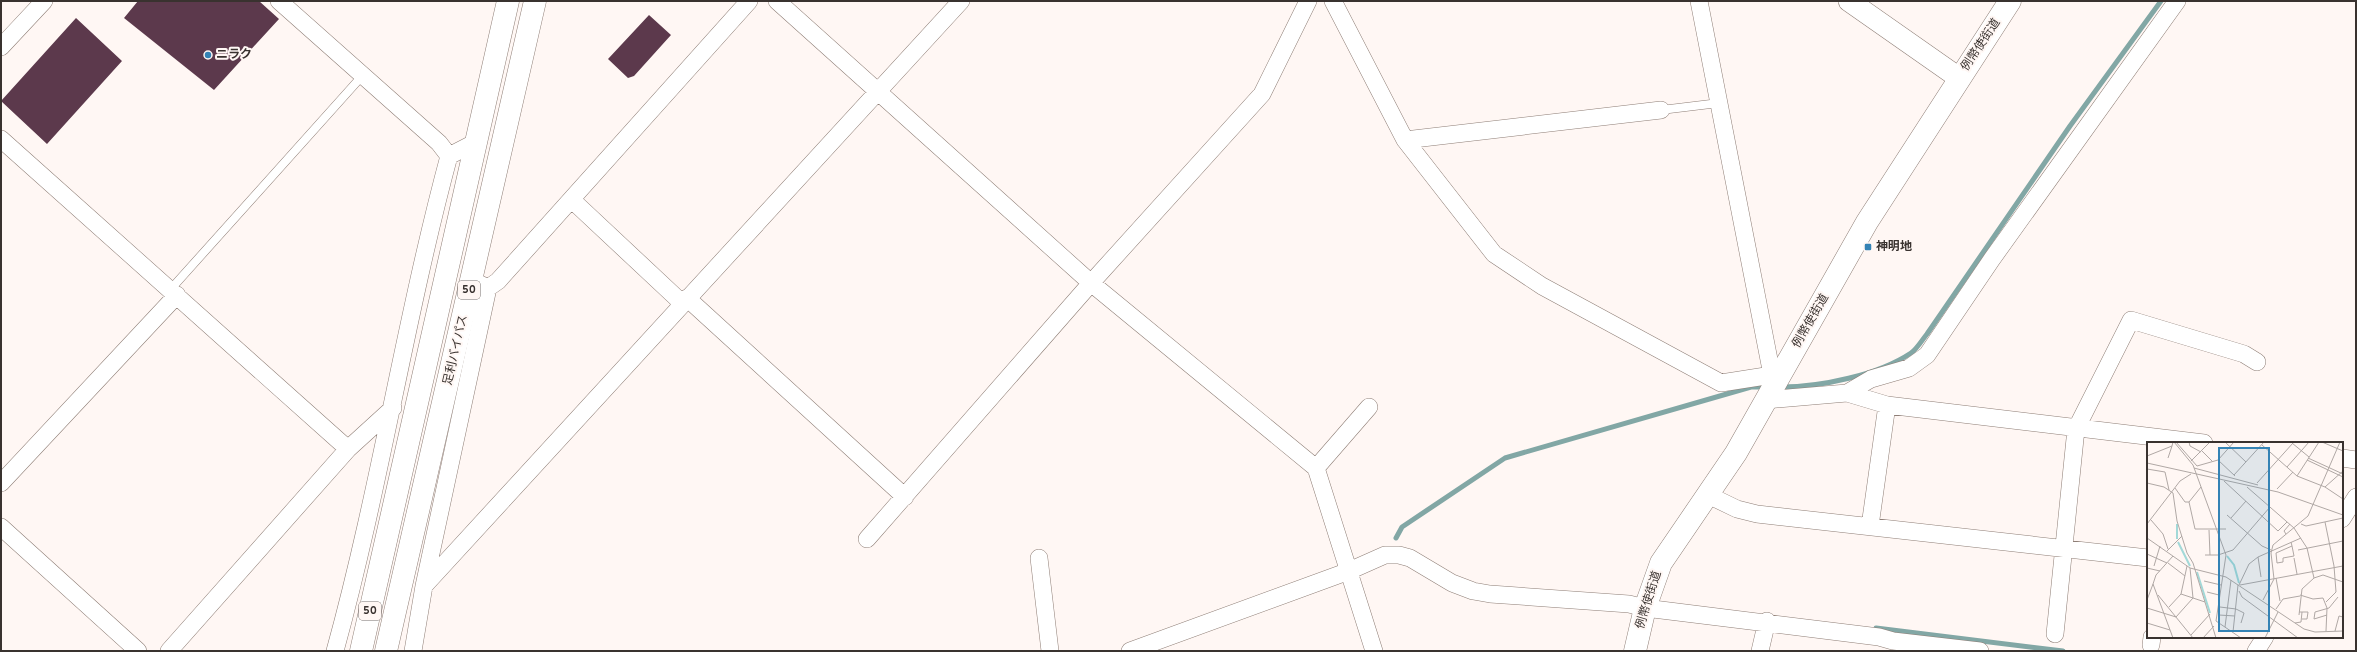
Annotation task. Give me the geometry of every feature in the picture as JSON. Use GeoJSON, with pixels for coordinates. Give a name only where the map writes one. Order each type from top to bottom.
{"type":"FeatureCollection","features":[{"type":"Feature","properties":{"kind":"main road","name":"50"},"geometry":{"type":"LineString","coordinates":[[361,651],[478,141],[508,1]]}},
{"type":"Feature","properties":{"kind":"main road","name":"足利バイパス"},"geometry":{"type":"LineString","coordinates":[[386,651],[402,579],[480,284],[535,1]]}},
{"type":"Feature","properties":{"kind":"main road","name":"例幣使街道"},"geometry":{"type":"LineString","coordinates":[[1635,651],[1645,608],[1661,563],[1736,453],[1770,389],[1866,222],[2010,1]]}},
{"type":"Feature","properties":{"kind":"street"},"geometry":{"type":"LineString","coordinates":[[1,47],[44,1]]}},
{"type":"Feature","properties":{"kind":"street"},"geometry":{"type":"LineString","coordinates":[[279,1],[439,143],[449,156]]}},
{"type":"Feature","properties":{"kind":"street"},"geometry":{"type":"LineString","coordinates":[[413,651],[480,284],[498,281],[749,1]]}},
{"type":"Feature","properties":{"kind":"street"},"geometry":{"type":"LineString","coordinates":[[777,1],[1091,282],[1316,468],[1374,651]]}},
{"type":"Feature","properties":{"kind":"street"},"geometry":{"type":"LineString","coordinates":[[424,586],[961,1]]}},
{"type":"Feature","properties":{"kind":"street"},"geometry":{"type":"LineString","coordinates":[[867,539],[1091,282],[1262,94],[1308,1]]}},
{"type":"Feature","properties":{"kind":"street"},"geometry":{"type":"LineString","coordinates":[[1333,1],[1405,140],[1494,254],[1542,286],[1721,383],[1770,389],[1847,393],[1887,405],[2069,426],[2076,429],[2190,442]]}},
{"type":"Feature","properties":{"kind":"street"},"geometry":{"type":"LineString","coordinates":[[1699,1],[1719,103],[1770,389]]}},
{"type":"Feature","properties":{"kind":"street"},"geometry":{"type":"LineString","coordinates":[[1849,1],[1959,78]]}},
{"type":"Feature","properties":{"kind":"street"},"geometry":{"type":"LineString","coordinates":[[1847,393],[1871,379],[1909,368],[1927,355],[1992,259],[2177,1]]}},
{"type":"Feature","properties":{"kind":"street"},"geometry":{"type":"LineString","coordinates":[[1405,140],[1661,110]]}},
{"type":"Feature","properties":{"kind":"street"},"geometry":{"type":"LineString","coordinates":[[1,139],[348,449]]}},
{"type":"Feature","properties":{"kind":"street"},"geometry":{"type":"LineString","coordinates":[[335,651],[393,408],[436,201],[449,156],[478,141]]}},
{"type":"Feature","properties":{"kind":"street"},"geometry":{"type":"LineString","coordinates":[[572,200],[905,497]]}},
{"type":"Feature","properties":{"kind":"street"},"geometry":{"type":"LineString","coordinates":[[1,483],[174,292]]}},
{"type":"Feature","properties":{"kind":"street"},"geometry":{"type":"LineString","coordinates":[[2055,634],[2076,429],[2131,320],[2244,354],[2257,362]]}},
{"type":"Feature","properties":{"kind":"street"},"geometry":{"type":"LineString","coordinates":[[1870,526],[1887,405]]}},
{"type":"Feature","properties":{"kind":"street"},"geometry":{"type":"LineString","coordinates":[[1316,468],[1369,407]]}},
{"type":"Feature","properties":{"kind":"street"},"geometry":{"type":"LineString","coordinates":[[169,651],[348,449],[393,408]]}},
{"type":"Feature","properties":{"kind":"street"},"geometry":{"type":"LineString","coordinates":[[2343,458],[2356,460]]}},
{"type":"Feature","properties":{"kind":"street"},"geometry":{"type":"LineString","coordinates":[[1708,495],[1737,509],[1757,514],[1870,526],[2063,550],[2147,558]]}},
{"type":"Feature","properties":{"kind":"street"},"geometry":{"type":"LineString","coordinates":[[2343,517],[2356,497]]}},
{"type":"Feature","properties":{"kind":"street"},"geometry":{"type":"LineString","coordinates":[[1,528],[138,651]]}},
{"type":"Feature","properties":{"kind":"street"},"geometry":{"type":"LineString","coordinates":[[1130,651],[1349,571],[1385,555],[1399,555],[1421,563],[1452,583],[1473,591],[1490,594],[1629,604],[1645,608],[1767,621],[1880,636],[1892,646],[1980,651]]}},
{"type":"Feature","properties":{"kind":"street"},"geometry":{"type":"LineString","coordinates":[[1039,558],[1050,651]]}},
{"type":"Feature","properties":{"kind":"street"},"geometry":{"type":"LineString","coordinates":[[1760,651],[1767,621]]}},
{"type":"Feature","properties":{"kind":"street"},"geometry":{"type":"LineString","coordinates":[[2256,651],[2264,638]]}},
{"type":"Feature","properties":{"kind":"lane"},"geometry":{"type":"LineString","coordinates":[[174,292],[363,75]]}},
{"type":"Feature","properties":{"kind":"lane"},"geometry":{"type":"LineString","coordinates":[[1661,110],[1719,103]]}},
{"type":"Feature","properties":{"kind":"building","name":"ニラク"},"geometry":{"type":"Polygon","coordinates":[[[138,1],[259,1],[279,19],[214,90],[124,18],[138,1]]]}},
{"type":"Feature","properties":{"kind":"building"},"geometry":{"type":"Polygon","coordinates":[[[649,15],[671,35],[634,76],[628,78],[608,59],[649,15]]]}},
{"type":"Feature","properties":{"kind":"building"},"geometry":{"type":"Polygon","coordinates":[[[76,18],[122,61],[47,144],[1,101],[76,18]]]}},
{"type":"Feature","properties":{"kind":"waterway"},"geometry":{"type":"LineString","coordinates":[[1781,387],[1814,385],[1849,378],[1882,368],[1898,361],[1915,349],[1927,334],[2070,126],[2161,1]]}},
{"type":"Feature","properties":{"kind":"waterway"},"geometry":{"type":"LineString","coordinates":[[1396,538],[1402,527],[1505,458],[1751,387],[1767,387]]}},
{"type":"Feature","properties":{"kind":"waterway"},"geometry":{"type":"LineString","coordinates":[[1876,628],[2063,651]]}},
{"type":"Feature","properties":{"kind":"place","name":"ニラク"},"geometry":{"type":"Point","coordinates":[208,55]}},
{"type":"Feature","properties":{"kind":"place","name":"神明地"},"geometry":{"type":"Point","coordinates":[1868,247]}}]}
